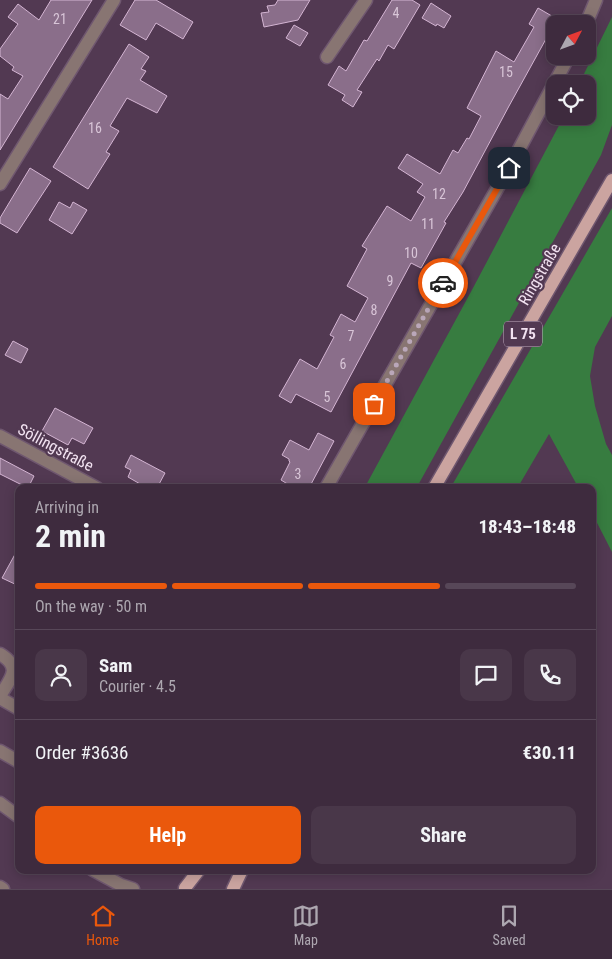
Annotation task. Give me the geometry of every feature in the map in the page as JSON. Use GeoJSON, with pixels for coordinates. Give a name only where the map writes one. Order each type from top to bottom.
{"type":"FeatureCollection","features":[{"type":"Feature","properties":{"kind":"main road","name":"Ringstraße"},"geometry":{"type":"LineString","coordinates":[[436,484],[612,180]]}},
{"type":"Feature","properties":{"kind":"main road"},"geometry":{"type":"LineString","coordinates":[[185,889],[196,874]]}},
{"type":"Feature","properties":{"kind":"main road"},"geometry":{"type":"LineString","coordinates":[[234,889],[240,874]]}},
{"type":"Feature","properties":{"kind":"street"},"geometry":{"type":"LineString","coordinates":[[0,184],[114,0]]}},
{"type":"Feature","properties":{"kind":"street"},"geometry":{"type":"LineString","coordinates":[[327,57],[366,0]]}},
{"type":"Feature","properties":{"kind":"street"},"geometry":{"type":"LineString","coordinates":[[590,15],[596,0]]}},
{"type":"Feature","properties":{"kind":"street"},"geometry":{"type":"LineString","coordinates":[[328,484],[509,168],[564,65]]}},
{"type":"Feature","properties":{"kind":"street","name":"Söllingstraße"},"geometry":{"type":"LineString","coordinates":[[0,436],[90,484]]}},
{"type":"Feature","properties":{"kind":"street"},"geometry":{"type":"LineString","coordinates":[[0,654],[8,659],[14,670],[0,697],[15,706]]}},
{"type":"Feature","properties":{"kind":"street"},"geometry":{"type":"LineString","coordinates":[[0,751],[15,760]]}},
{"type":"Feature","properties":{"kind":"street"},"geometry":{"type":"LineString","coordinates":[[0,802],[15,814]]}},
{"type":"Feature","properties":{"kind":"street"},"geometry":{"type":"LineString","coordinates":[[91,874],[106,889]]}},
{"type":"Feature","properties":{"kind":"street"},"geometry":{"type":"LineString","coordinates":[[100,874],[115,883],[133,889]]}},
{"type":"Feature","properties":{"kind":"green space"},"geometry":{"type":"Polygon","coordinates":[[[612,17],[612,125],[601,155],[419,484],[367,484],[559,125],[596,125],[596,75],[583,75],[588,65],[596,65],[596,49],[612,17]]]}},
{"type":"Feature","properties":{"kind":"green space"},"geometry":{"type":"Polygon","coordinates":[[[612,208],[612,316],[595,347],[590,376],[595,406],[606,444],[612,455],[612,552],[596,521],[596,484],[576,484],[549,434],[520,484],[453,484],[612,208]]]}},
{"type":"Feature","properties":{"kind":"building"},"geometry":{"type":"Polygon","coordinates":[[[51,0],[92,0],[0,150],[0,94],[8,99],[23,76],[12,70],[14,67],[0,56],[0,49],[18,24],[8,17],[18,4],[39,20],[51,0]]]}},
{"type":"Feature","properties":{"kind":"building"},"geometry":{"type":"Polygon","coordinates":[[[135,0],[156,0],[193,22],[183,39],[156,23],[146,40],[120,25],[135,0]]]}},
{"type":"Feature","properties":{"kind":"building"},"geometry":{"type":"Polygon","coordinates":[[[278,0],[310,0],[298,20],[264,27],[261,13],[269,12],[267,6],[275,5],[278,0]]]}},
{"type":"Feature","properties":{"kind":"building"},"geometry":{"type":"Polygon","coordinates":[[[392,0],[412,0],[420,5],[394,49],[388,45],[379,61],[377,59],[357,90],[362,92],[353,107],[342,100],[345,95],[328,85],[339,66],[346,71],[364,40],[367,41],[392,0]]]}},
{"type":"Feature","properties":{"kind":"building"},"geometry":{"type":"Polygon","coordinates":[[[431,3],[451,16],[444,28],[422,18],[431,3]]]}},
{"type":"Feature","properties":{"kind":"building"},"geometry":{"type":"Polygon","coordinates":[[[538,8],[550,15],[546,15],[546,39],[463,192],[444,222],[446,223],[421,268],[411,263],[331,412],[296,394],[291,403],[279,396],[300,359],[317,369],[334,337],[330,335],[341,314],[355,322],[368,298],[347,286],[367,249],[362,246],[387,206],[411,221],[425,197],[417,192],[423,184],[398,168],[407,154],[440,174],[453,150],[458,153],[467,138],[469,139],[481,116],[467,108],[496,51],[514,62],[534,27],[529,24],[538,8]]]}},
{"type":"Feature","properties":{"kind":"building"},"geometry":{"type":"Polygon","coordinates":[[[294,25],[308,33],[300,46],[286,38],[294,25]]]}},
{"type":"Feature","properties":{"kind":"building"},"geometry":{"type":"Polygon","coordinates":[[[129,44],[149,57],[141,69],[146,71],[140,80],[167,96],[157,113],[127,98],[110,126],[119,131],[106,152],[110,154],[88,189],[53,167],[129,44]]]}},
{"type":"Feature","properties":{"kind":"building"},"geometry":{"type":"Polygon","coordinates":[[[30,168],[51,181],[17,233],[0,223],[0,218],[30,168]]]}},
{"type":"Feature","properties":{"kind":"building"},"geometry":{"type":"Polygon","coordinates":[[[59,202],[70,208],[73,202],[87,210],[72,234],[49,220],[59,202]]]}},
{"type":"Feature","properties":{"kind":"building"},"geometry":{"type":"Polygon","coordinates":[[[13,341],[28,349],[21,363],[5,355],[13,341]]]}},
{"type":"Feature","properties":{"kind":"building"},"geometry":{"type":"Polygon","coordinates":[[[55,408],[93,428],[84,444],[72,438],[68,445],[42,431],[55,408]]]}},
{"type":"Feature","properties":{"kind":"building"},"geometry":{"type":"Polygon","coordinates":[[[318,433],[334,441],[311,484],[288,484],[281,480],[290,462],[289,459],[282,455],[290,440],[309,450],[318,433]]]}},
{"type":"Feature","properties":{"kind":"building"},"geometry":{"type":"Polygon","coordinates":[[[131,455],[165,473],[159,484],[140,484],[128,477],[131,470],[125,467],[131,455]]]}},
{"type":"Feature","properties":{"kind":"building"},"geometry":{"type":"Polygon","coordinates":[[[0,458],[34,476],[30,484],[20,484],[0,474],[0,458]]]}},
{"type":"Feature","properties":{"kind":"building"},"geometry":{"type":"Polygon","coordinates":[[[15,554],[15,584],[2,578],[15,554]]]}},
{"type":"Feature","properties":{"kind":"way so far"},"geometry":{"type":"LineString","coordinates":[[374,404],[443,283]]}},
{"type":"Feature","properties":{"kind":"route"},"geometry":{"type":"LineString","coordinates":[[443,283],[509,168]]}}]}
